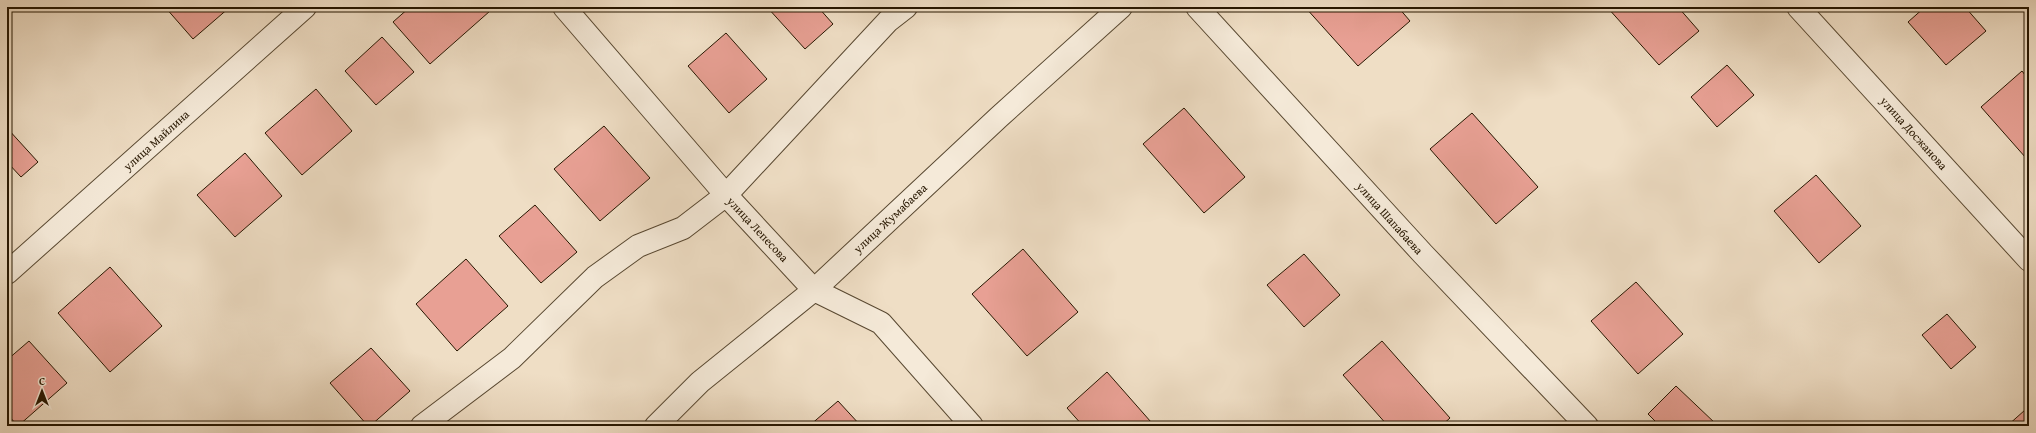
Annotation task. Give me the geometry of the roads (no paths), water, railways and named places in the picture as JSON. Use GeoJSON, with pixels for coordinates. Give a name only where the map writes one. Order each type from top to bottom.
{"type":"FeatureCollection","features":[{"type":"Feature","properties":{"kind":"street","name":"улица Майлина"},"geometry":{"type":"LineString","coordinates":[[7,273],[305,7]]}},
{"type":"Feature","properties":{"kind":"street","name":"улица Лепесова"},"geometry":{"type":"LineString","coordinates":[[564,7],[726,195],[814,290],[881,323],[972,426]]}},
{"type":"Feature","properties":{"kind":"street"},"geometry":{"type":"LineString","coordinates":[[422,426],[512,358],[595,277],[638,246],[683,228],[726,195],[888,21],[906,7]]}},
{"type":"Feature","properties":{"kind":"street","name":"улица Жумабаева"},"geometry":{"type":"LineString","coordinates":[[656,426],[700,382],[814,290],[999,117],[1121,7]]}},
{"type":"Feature","properties":{"kind":"street","name":"улица Шапабаева"},"geometry":{"type":"LineString","coordinates":[[1198,7],[1422,254],[1586,426]]}},
{"type":"Feature","properties":{"kind":"street","name":"улица Досжанова"},"geometry":{"type":"LineString","coordinates":[[1798,7],[2029,260]]}}]}
